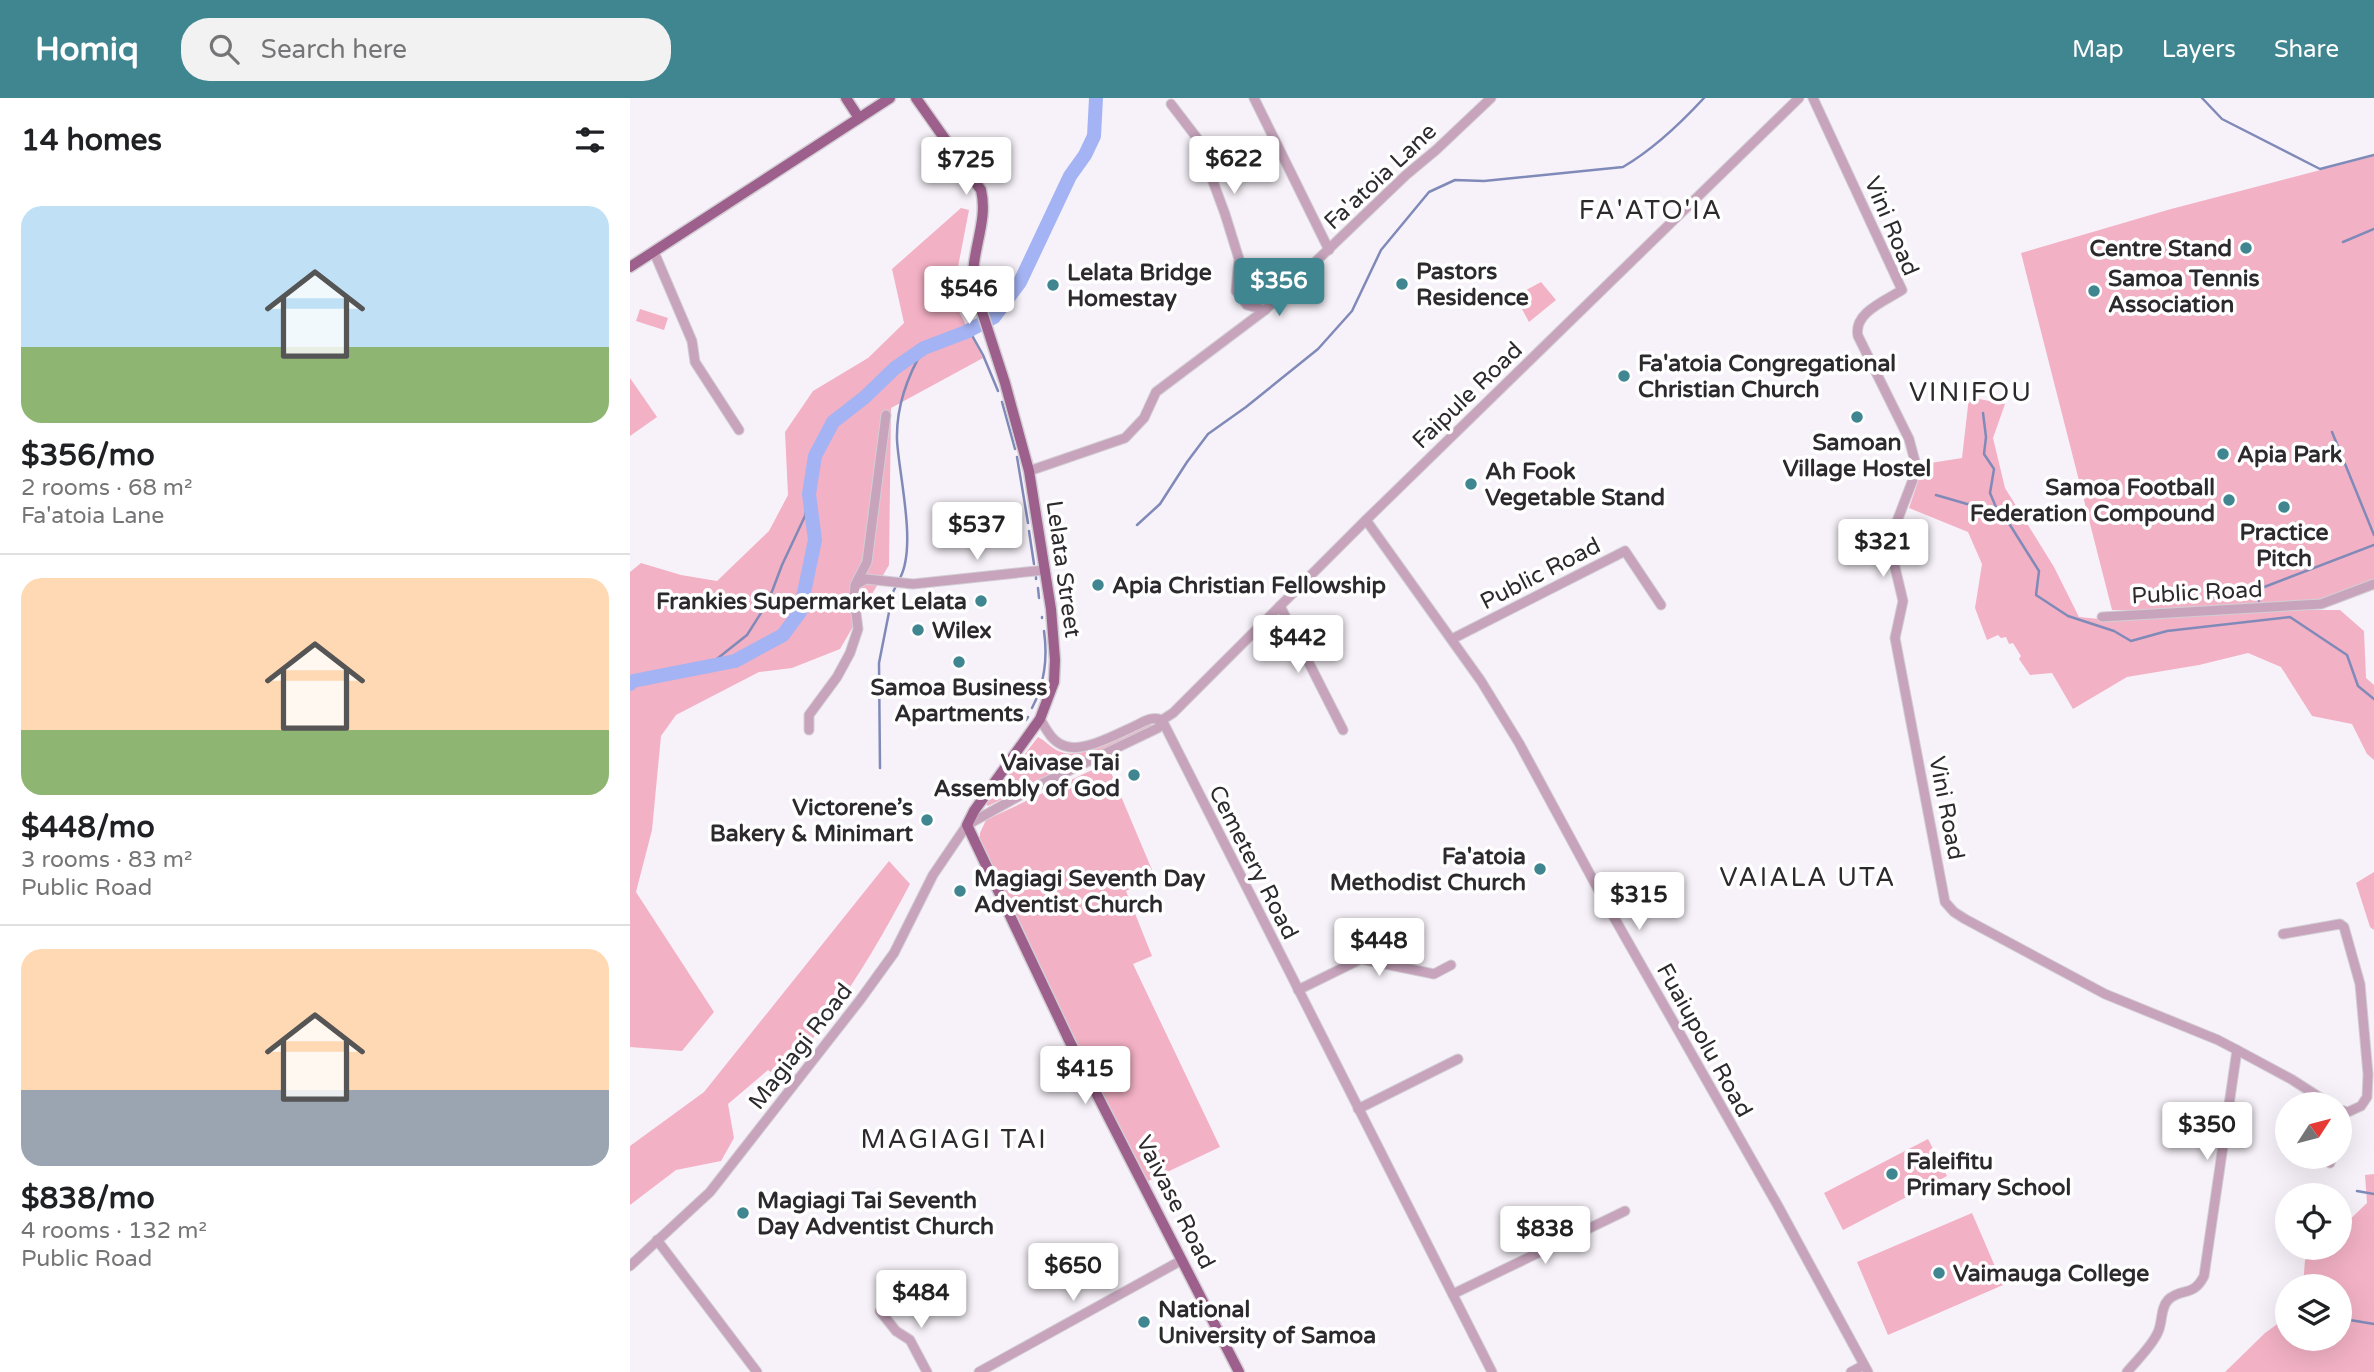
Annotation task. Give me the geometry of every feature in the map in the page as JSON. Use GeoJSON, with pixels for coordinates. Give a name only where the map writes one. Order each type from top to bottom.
{"type":"FeatureCollection","features":[{"type":"Feature","properties":{"kind":"main road"},"geometry":{"type":"LineString","coordinates":[[846,98],[859,118]]}},
{"type":"Feature","properties":{"kind":"main road"},"geometry":{"type":"LineString","coordinates":[[630,267],[890,98]]}},
{"type":"Feature","properties":{"kind":"main road","name":"Lelata Street"},"geometry":{"type":"LineString","coordinates":[[916,98],[981,190],[984,203],[972,271],[978,301],[1005,383],[1029,471],[1045,570],[1055,660],[1054,681],[1040,719],[974,811],[967,825]]}},
{"type":"Feature","properties":{"kind":"main road","name":"Vaivase Road"},"geometry":{"type":"LineString","coordinates":[[967,825],[1069,1040],[1239,1372]]}},
{"type":"Feature","properties":{"kind":"street"},"geometry":{"type":"LineString","coordinates":[[1254,98],[1329,250]]}},
{"type":"Feature","properties":{"kind":"street","name":"Fa'atoia Lane"},"geometry":{"type":"LineString","coordinates":[[1029,471],[1125,438],[1144,418],[1156,392],[1265,310],[1406,174],[1436,150],[1491,98]]}},
{"type":"Feature","properties":{"kind":"street","name":"Faipule Road"},"geometry":{"type":"LineString","coordinates":[[967,825],[1038,785],[1158,728],[1162,720],[1173,713],[1366,520],[1799,98]]}},
{"type":"Feature","properties":{"kind":"street","name":"Vini Road"},"geometry":{"type":"LineString","coordinates":[[1813,98],[1902,290],[1860,318],[1856,327],[1909,439],[1917,469],[1889,542],[1903,601],[1895,638],[1945,902],[1965,919],[2105,994],[2237,1050]]}},
{"type":"Feature","properties":{"kind":"street"},"geometry":{"type":"LineString","coordinates":[[1171,104],[1197,138],[1224,214],[1239,259],[1236,291],[1247,305],[1265,310]]}},
{"type":"Feature","properties":{"kind":"street"},"geometry":{"type":"LineString","coordinates":[[653,252],[692,341],[695,362],[739,430]]}},
{"type":"Feature","properties":{"kind":"street"},"geometry":{"type":"LineString","coordinates":[[808,730],[809,715],[837,677],[850,653],[858,629],[855,585],[867,562],[886,415]]}},
{"type":"Feature","properties":{"kind":"street","name":"Fuaiupolu Road"},"geometry":{"type":"LineString","coordinates":[[1366,520],[1481,681],[1519,743],[1866,1369]]}},
{"type":"Feature","properties":{"kind":"street","name":"Public Road"},"geometry":{"type":"LineString","coordinates":[[1452,639],[1625,551],[1661,605]]}},
{"type":"Feature","properties":{"kind":"street"},"geometry":{"type":"LineString","coordinates":[[855,585],[866,579],[913,584],[1045,570]]}},
{"type":"Feature","properties":{"kind":"street","name":"Public Road"},"geometry":{"type":"LineString","coordinates":[[2102,617],[2321,604],[2374,584]]}},
{"type":"Feature","properties":{"kind":"street"},"geometry":{"type":"LineString","coordinates":[[1280,606],[1343,730]]}},
{"type":"Feature","properties":{"kind":"street"},"geometry":{"type":"LineString","coordinates":[[1040,719],[1054,740],[1072,748],[1110,738],[1150,719],[1162,720]]}},
{"type":"Feature","properties":{"kind":"street","name":"Cemetery Road"},"geometry":{"type":"LineString","coordinates":[[1162,720],[1492,1372]]}},
{"type":"Feature","properties":{"kind":"street","name":"Magiagi Road"},"geometry":{"type":"LineString","coordinates":[[630,1266],[710,1192],[860,1000],[894,953],[933,875],[967,825]]}},
{"type":"Feature","properties":{"kind":"street"},"geometry":{"type":"LineString","coordinates":[[2283,934],[2340,924],[2344,927],[2360,984],[2368,1074],[2367,1097],[2361,1106],[2352,1110]]}},
{"type":"Feature","properties":{"kind":"street"},"geometry":{"type":"LineString","coordinates":[[1298,990],[1361,959],[1434,974],[1451,965]]}},
{"type":"Feature","properties":{"kind":"street"},"geometry":{"type":"LineString","coordinates":[[2127,1372],[2157,1334],[2165,1303],[2174,1294],[2189,1293],[2200,1284],[2204,1276],[2237,1050],[2311,1092]]}},
{"type":"Feature","properties":{"kind":"street"},"geometry":{"type":"LineString","coordinates":[[1357,1109],[1458,1059]]}},
{"type":"Feature","properties":{"kind":"street"},"geometry":{"type":"LineString","coordinates":[[1453,1294],[1625,1211]]}},
{"type":"Feature","properties":{"kind":"street"},"geometry":{"type":"LineString","coordinates":[[657,1240],[757,1372]]}},
{"type":"Feature","properties":{"kind":"street"},"geometry":{"type":"LineString","coordinates":[[979,1372],[1182,1259]]}},
{"type":"Feature","properties":{"kind":"street"},"geometry":{"type":"LineString","coordinates":[[880,1311],[896,1331],[910,1340],[927,1372]]}},
{"type":"Feature","properties":{"kind":"street"},"geometry":{"type":"LineString","coordinates":[[1851,1372],[1866,1369]]}},
{"type":"Feature","properties":{"kind":"shaded area","name":"Apia Park"},"geometry":{"type":"Polygon","coordinates":[[[2374,156],[2374,586],[2281,610],[2340,610],[2364,631],[2366,678],[2374,685],[2374,760],[2367,754],[2352,724],[2312,716],[2281,667],[2248,653],[2199,665],[2127,677],[2073,709],[2052,673],[2030,675],[2019,659],[2021,656],[2013,643],[2009,644],[2006,637],[2001,638],[1998,635],[1987,640],[1975,608],[1982,564],[1968,532],[1909,508],[1924,464],[1962,458],[1969,397],[2005,404],[1993,438],[2005,488],[2054,567],[2079,617],[2110,620],[2207,610],[2112,610],[2021,253],[2171,209],[2374,156]]]}},
{"type":"Feature","properties":{"kind":"shaded area"},"geometry":{"type":"Polygon","coordinates":[[[961,208],[969,210],[952,298],[983,358],[891,408],[889,565],[840,649],[792,668],[759,672],[676,715],[661,736],[652,830],[636,892],[714,1012],[682,1051],[630,1047],[630,572],[641,563],[681,575],[717,581],[769,531],[788,495],[785,432],[813,391],[868,358],[904,323],[892,269],[961,208]]]}},
{"type":"Feature","properties":{"kind":"shaded area"},"geometry":{"type":"Polygon","coordinates":[[[1541,282],[1556,300],[1529,322],[1515,296],[1541,282]]]}},
{"type":"Feature","properties":{"kind":"shaded area"},"geometry":{"type":"Polygon","coordinates":[[[640,309],[668,318],[664,330],[636,321],[640,309]]]}},
{"type":"Feature","properties":{"kind":"shaded area"},"geometry":{"type":"Polygon","coordinates":[[[630,378],[657,417],[630,436],[630,378]]]}},
{"type":"Feature","properties":{"kind":"shaded area"},"geometry":{"type":"Polygon","coordinates":[[[1151,724],[1152,726],[988,806],[986,804],[1038,737],[1055,749],[1071,754],[1107,745],[1151,724]]]}},
{"type":"Feature","properties":{"kind":"shaded area"},"geometry":{"type":"Polygon","coordinates":[[[1107,763],[1155,877],[1126,891],[1152,956],[1133,964],[1220,1147],[1146,1182],[980,846],[980,833],[986,820],[1107,763]]]}},
{"type":"Feature","properties":{"kind":"shaded area"},"geometry":{"type":"Polygon","coordinates":[[[889,861],[910,884],[896,911],[835,1009],[779,1078],[768,1070],[728,1104],[734,1138],[721,1161],[676,1170],[630,1205],[630,1146],[704,1092],[889,861]]]}},
{"type":"Feature","properties":{"kind":"shaded area"},"geometry":{"type":"Polygon","coordinates":[[[2374,872],[2374,930],[2370,927],[2356,883],[2374,872]]]}},
{"type":"Feature","properties":{"kind":"shaded area"},"geometry":{"type":"Polygon","coordinates":[[[1928,1139],[1947,1176],[1843,1230],[1824,1193],[1928,1139]]]}},
{"type":"Feature","properties":{"kind":"shaded area"},"geometry":{"type":"Polygon","coordinates":[[[2374,1174],[2374,1372],[2225,1372],[2275,1326],[2275,1351],[2352,1351],[2352,1274],[2304,1274],[2305,1260],[2352,1260],[2352,1217],[2367,1203],[2365,1175],[2374,1174]]]}},
{"type":"Feature","properties":{"kind":"shaded area"},"geometry":{"type":"Polygon","coordinates":[[[1972,1213],[2003,1285],[1888,1335],[1857,1262],[1972,1213]]]}},
{"type":"Feature","properties":{"kind":"waterway"},"geometry":{"type":"LineString","coordinates":[[630,684],[633,681],[735,661],[783,635],[800,612],[815,540],[809,494],[815,456],[833,422],[865,397],[895,368],[924,348],[966,332],[994,317],[1020,282],[1070,176],[1094,136],[1096,98]]}},
{"type":"Feature","properties":{"kind":"waterway"},"geometry":{"type":"LineString","coordinates":[[1137,525],[1160,504],[1208,434],[1318,349],[1352,311],[1381,250],[1429,192],[1455,180],[1484,181],[1623,167],[1666,136],[1704,98]]}},
{"type":"Feature","properties":{"kind":"waterway"},"geometry":{"type":"LineString","coordinates":[[2202,98],[2222,119],[2320,169],[2374,155]]}},
{"type":"Feature","properties":{"kind":"waterway"},"geometry":{"type":"LineString","coordinates":[[2343,242],[2374,229]]}},
{"type":"Feature","properties":{"kind":"waterway"},"geometry":{"type":"LineString","coordinates":[[969,330],[998,391]]}},
{"type":"Feature","properties":{"kind":"waterway"},"geometry":{"type":"LineString","coordinates":[[900,578],[905,564],[907,530],[897,428],[904,392],[924,348]]}},
{"type":"Feature","properties":{"kind":"waterway"},"geometry":{"type":"LineString","coordinates":[[1002,402],[1015,449]]}},
{"type":"Feature","properties":{"kind":"waterway"},"geometry":{"type":"LineString","coordinates":[[1983,413],[1986,437],[1984,454],[1994,469],[1990,493],[2001,519]]}},
{"type":"Feature","properties":{"kind":"waterway"},"geometry":{"type":"LineString","coordinates":[[2332,432],[2374,535]]}},
{"type":"Feature","properties":{"kind":"waterway"},"geometry":{"type":"LineString","coordinates":[[1017,457],[1028,523]]}},
{"type":"Feature","properties":{"kind":"waterway"},"geometry":{"type":"LineString","coordinates":[[708,666],[747,635],[768,602],[805,516],[809,494]]}},
{"type":"Feature","properties":{"kind":"waterway"},"geometry":{"type":"LineString","coordinates":[[1936,495],[1967,504],[1984,504],[1990,512],[2010,525],[2039,571],[2036,595],[2068,616],[2114,631],[2131,641],[2167,631],[2290,617],[2347,655],[2358,686],[2374,699]]}},
{"type":"Feature","properties":{"kind":"waterway"},"geometry":{"type":"LineString","coordinates":[[1029,531],[1034,564]]}},
{"type":"Feature","properties":{"kind":"waterway"},"geometry":{"type":"LineString","coordinates":[[2259,601],[2259,589],[2374,545]]}},
{"type":"Feature","properties":{"kind":"waterway"},"geometry":{"type":"LineString","coordinates":[[880,768],[879,663],[893,592],[897,584]]}},
{"type":"Feature","properties":{"kind":"waterway"},"geometry":{"type":"LineString","coordinates":[[1038,588],[1039,598]]}},
{"type":"Feature","properties":{"kind":"waterway"},"geometry":{"type":"LineString","coordinates":[[1032,708],[1044,671],[1044,631]]}},
{"type":"Feature","properties":{"kind":"waterway"},"geometry":{"type":"LineString","coordinates":[[2357,1191],[2374,1194]]}},
{"type":"Feature","properties":{"kind":"waterway"},"geometry":{"type":"LineString","coordinates":[[2352,1320],[2374,1324]]}},
{"type":"Feature","properties":{"kind":"place","name":"Centre Stand"},"geometry":{"type":"Point","coordinates":[2246,248]}},
{"type":"Feature","properties":{"kind":"place","name":"Pastors Residence"},"geometry":{"type":"Point","coordinates":[1402,284]}},
{"type":"Feature","properties":{"kind":"place","name":"Lelata Bridge Homestay"},"geometry":{"type":"Point","coordinates":[1053,285]}},
{"type":"Feature","properties":{"kind":"place","name":"Samoa Tennis Association"},"geometry":{"type":"Point","coordinates":[2094,291]}},
{"type":"Feature","properties":{"kind":"place","name":"Fa'atoia Congregational Christian Church"},"geometry":{"type":"Point","coordinates":[1624,376]}},
{"type":"Feature","properties":{"kind":"place","name":"Samoan Village Hostel"},"geometry":{"type":"Point","coordinates":[1857,417]}},
{"type":"Feature","properties":{"kind":"place","name":"Apia Park"},"geometry":{"type":"Point","coordinates":[2223,454]}},
{"type":"Feature","properties":{"kind":"place","name":"Ah Fook Vegetable Stand"},"geometry":{"type":"Point","coordinates":[1471,484]}},
{"type":"Feature","properties":{"kind":"place","name":"Samoa Football Federation Compound"},"geometry":{"type":"Point","coordinates":[2229,500]}},
{"type":"Feature","properties":{"kind":"place","name":"Practice Pitch"},"geometry":{"type":"Point","coordinates":[2284,507]}},
{"type":"Feature","properties":{"kind":"place","name":"Apia Christian Fellowship"},"geometry":{"type":"Point","coordinates":[1098,585]}},
{"type":"Feature","properties":{"kind":"place","name":"Frankies Supermarket Lelata"},"geometry":{"type":"Point","coordinates":[981,601]}},
{"type":"Feature","properties":{"kind":"place","name":"Wilex"},"geometry":{"type":"Point","coordinates":[918,630]}},
{"type":"Feature","properties":{"kind":"place","name":"Samoa Business Apartments"},"geometry":{"type":"Point","coordinates":[959,662]}},
{"type":"Feature","properties":{"kind":"place","name":"Vaivase Tai Assembly of God"},"geometry":{"type":"Point","coordinates":[1134,775]}},
{"type":"Feature","properties":{"kind":"place","name":"Victorene’s Bakery & Minimart"},"geometry":{"type":"Point","coordinates":[927,820]}},
{"type":"Feature","properties":{"kind":"place","name":"Fa'atoia Methodist Church"},"geometry":{"type":"Point","coordinates":[1540,869]}},
{"type":"Feature","properties":{"kind":"place","name":"Magiagi Seventh Day Adventist Church"},"geometry":{"type":"Point","coordinates":[960,891]}},
{"type":"Feature","properties":{"kind":"place","name":"Faleifitu Primary School"},"geometry":{"type":"Point","coordinates":[1892,1174]}},
{"type":"Feature","properties":{"kind":"place","name":"Magiagi Tai Seventh Day Adventist Church"},"geometry":{"type":"Point","coordinates":[743,1213]}},
{"type":"Feature","properties":{"kind":"place","name":"Vaimauga College"},"geometry":{"type":"Point","coordinates":[1939,1273]}},
{"type":"Feature","properties":{"kind":"place","name":"National University of Samoa"},"geometry":{"type":"Point","coordinates":[1144,1322]}},
{"type":"Feature","properties":{"kind":"district","name":"FA'ATO'IA"},"geometry":{"type":"Point","coordinates":[1651,210]}},
{"type":"Feature","properties":{"kind":"district","name":"VINIFOU"},"geometry":{"type":"Point","coordinates":[1971,392]}},
{"type":"Feature","properties":{"kind":"district","name":"VAIALA UTA"},"geometry":{"type":"Point","coordinates":[1808,877]}},
{"type":"Feature","properties":{"kind":"district","name":"MAGIAGI TAI"},"geometry":{"type":"Point","coordinates":[954,1139]}}]}
